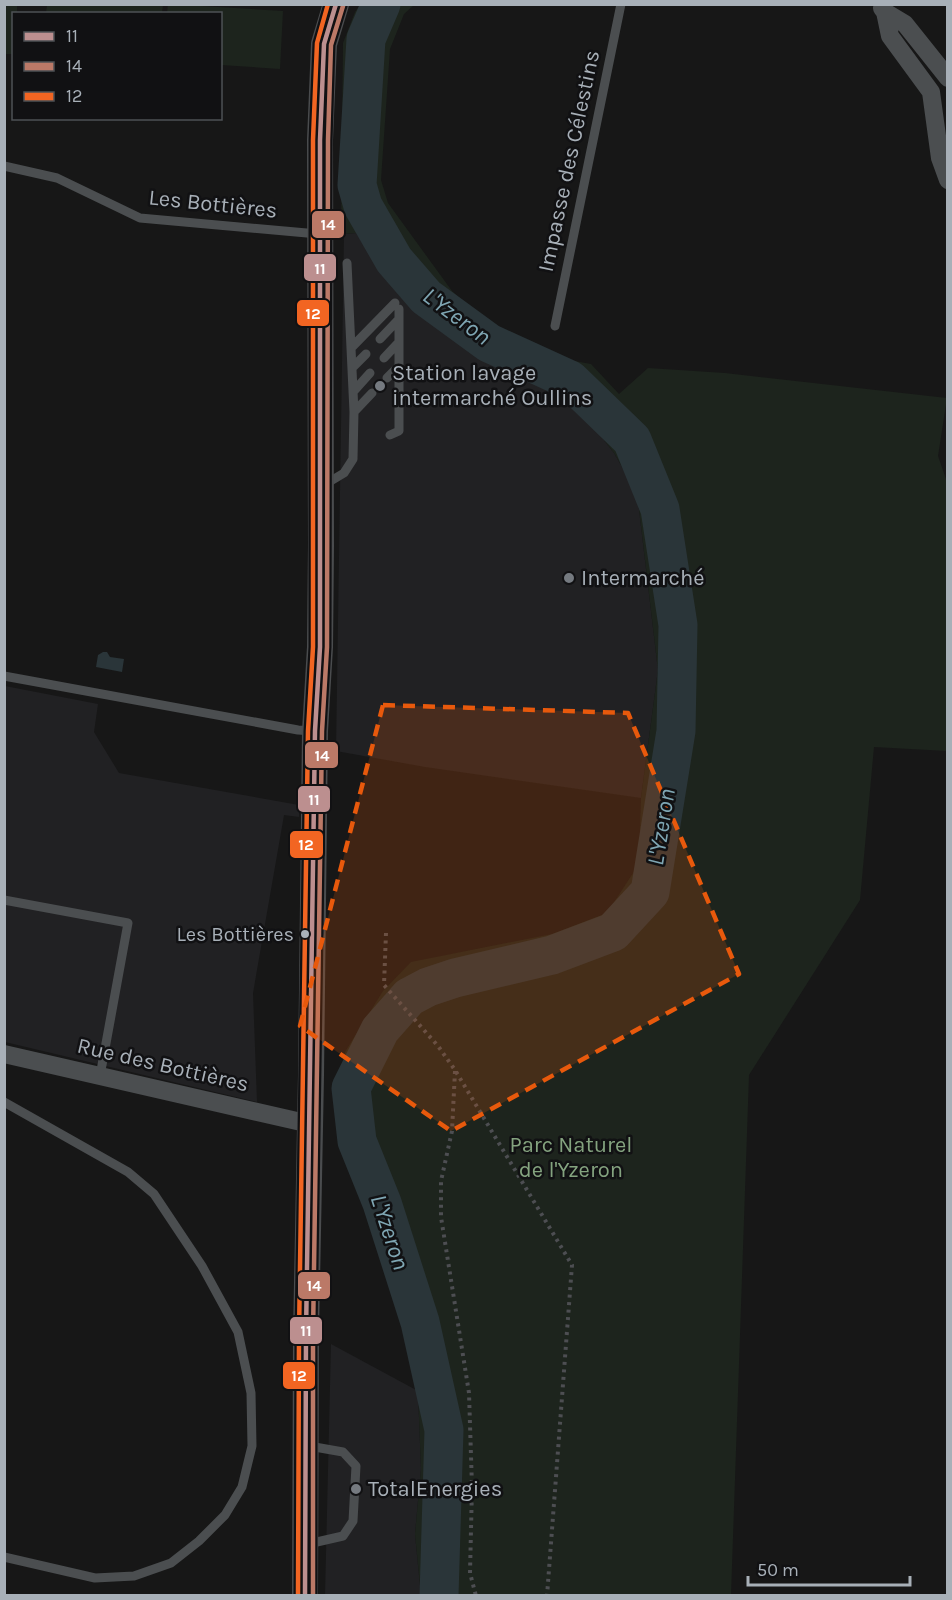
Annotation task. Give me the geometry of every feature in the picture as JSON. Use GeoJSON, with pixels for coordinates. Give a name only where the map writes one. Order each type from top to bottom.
{"type":"FeatureCollection","features":[{"type":"Feature","properties":{"kind":"main road"},"geometry":{"type":"LineString","coordinates":[[305,1596],[306,1335],[315,731],[320,647],[320,234],[324,44],[336,4]]}},
{"type":"Feature","properties":{"kind":"street"},"geometry":{"type":"LineString","coordinates":[[882,8],[905,24],[948,78]]}},
{"type":"Feature","properties":{"kind":"street"},"geometry":{"type":"LineString","coordinates":[[882,8],[890,36],[939,90],[940,158],[948,180]]}},
{"type":"Feature","properties":{"kind":"street","name":"Rue des Bottières"},"geometry":{"type":"LineString","coordinates":[[4,1053],[310,1124]]}},
{"type":"Feature","properties":{"kind":"lane","name":"Impasse des Célestins"},"geometry":{"type":"LineString","coordinates":[[555,326],[621,4]]}},
{"type":"Feature","properties":{"kind":"lane","name":"Les Bottières"},"geometry":{"type":"LineString","coordinates":[[4,166],[57,178],[140,218],[320,234]]}},
{"type":"Feature","properties":{"kind":"lane"},"geometry":{"type":"LineString","coordinates":[[320,488],[344,473],[353,459],[354,412],[347,263]]}},
{"type":"Feature","properties":{"kind":"lane"},"geometry":{"type":"LineString","coordinates":[[351,348],[398,310]]}},
{"type":"Feature","properties":{"kind":"lane"},"geometry":{"type":"LineString","coordinates":[[380,339],[398,310]]}},
{"type":"Feature","properties":{"kind":"lane"},"geometry":{"type":"LineString","coordinates":[[390,435],[399,432],[398,310]]}},
{"type":"Feature","properties":{"kind":"lane"},"geometry":{"type":"LineString","coordinates":[[384,358],[399,342]]}},
{"type":"Feature","properties":{"kind":"lane"},"geometry":{"type":"LineString","coordinates":[[352,368],[366,354]]}},
{"type":"Feature","properties":{"kind":"lane"},"geometry":{"type":"LineString","coordinates":[[387,378],[399,366]]}},
{"type":"Feature","properties":{"kind":"lane"},"geometry":{"type":"LineString","coordinates":[[353,392],[370,373]]}},
{"type":"Feature","properties":{"kind":"lane"},"geometry":{"type":"LineString","coordinates":[[354,412],[372,393]]}},
{"type":"Feature","properties":{"kind":"lane"},"geometry":{"type":"LineString","coordinates":[[354,446],[364,442]]}},
{"type":"Feature","properties":{"kind":"lane"},"geometry":{"type":"LineString","coordinates":[[4,676],[286,728],[315,731]]}},
{"type":"Feature","properties":{"kind":"lane"},"geometry":{"type":"LineString","coordinates":[[4,900],[128,923],[100,1076]]}},
{"type":"Feature","properties":{"kind":"lane"},"geometry":{"type":"LineString","coordinates":[[4,1102],[128,1172],[154,1194],[202,1266],[238,1332],[251,1393],[252,1446],[242,1487],[225,1515],[199,1541],[171,1563],[134,1576],[95,1578],[4,1557]]}},
{"type":"Feature","properties":{"kind":"lane"},"geometry":{"type":"LineString","coordinates":[[305,1544],[343,1536],[353,1521],[356,1466],[343,1452],[306,1446]]}},
{"type":"Feature","properties":{"kind":"path"},"geometry":{"type":"LineString","coordinates":[[386,933],[384,985],[438,1046],[455,1070],[572,1265],[547,1596]]}},
{"type":"Feature","properties":{"kind":"path"},"geometry":{"type":"LineString","coordinates":[[455,1070],[452,1131],[441,1181],[441,1217],[469,1393],[472,1487],[470,1573],[476,1596]]}},
{"type":"Feature","properties":{"kind":"highlighted area"},"geometry":{"type":"Polygon","coordinates":[[[383,705],[628,713],[739,974],[451,1131],[300,1026],[383,705]]]}},
{"type":"Feature","properties":{"kind":"shaded area"},"geometry":{"type":"Polygon","coordinates":[[[356,233],[400,296],[474,354],[556,390],[587,418],[614,453],[637,492],[658,670],[641,798],[425,767],[336,751],[344,234],[356,233]]]}},
{"type":"Feature","properties":{"kind":"shaded area"},"geometry":{"type":"Polygon","coordinates":[[[107,652],[110,657],[124,659],[122,672],[96,667],[98,655],[107,652]]]}},
{"type":"Feature","properties":{"kind":"shaded area"},"geometry":{"type":"Polygon","coordinates":[[[5,686],[98,704],[94,732],[119,773],[299,805],[299,817],[284,815],[253,993],[257,1102],[5,1042],[5,686]]]}},
{"type":"Feature","properties":{"kind":"shaded area"},"geometry":{"type":"Polygon","coordinates":[[[331,1344],[418,1391],[421,1469],[415,1534],[421,1595],[325,1596],[331,1344]]]}},
{"type":"Feature","properties":{"kind":"green space"},"geometry":{"type":"Polygon","coordinates":[[[47,4],[163,5],[162,12],[46,12],[47,4]]]}},
{"type":"Feature","properties":{"kind":"green space"},"geometry":{"type":"Polygon","coordinates":[[[168,4],[283,11],[280,69],[222,65],[222,12],[167,12],[168,4]]]}},
{"type":"Feature","properties":{"kind":"green space"},"geometry":{"type":"Polygon","coordinates":[[[4,5],[17,5],[17,12],[12,12],[12,54],[5,54],[4,5]]]}},
{"type":"Feature","properties":{"kind":"green space","name":"Parc Naturel de l'Yzeron"},"geometry":{"type":"Polygon","coordinates":[[[360,5],[414,5],[404,14],[390,49],[381,180],[388,203],[452,291],[479,316],[558,358],[591,364],[619,394],[648,368],[725,373],[947,398],[938,456],[948,485],[947,751],[874,747],[860,900],[749,1075],[731,1595],[421,1595],[415,1534],[421,1469],[418,1391],[391,1268],[343,1154],[337,1095],[345,1052],[383,991],[411,962],[552,934],[607,913],[639,864],[641,798],[658,670],[637,492],[614,453],[587,418],[556,390],[474,354],[400,296],[356,233],[344,234],[341,230],[343,43],[360,5]]]}},
{"type":"Feature","properties":{"kind":"waterway","name":"L'Yzeron"},"geometry":{"type":"LineString","coordinates":[[381,4],[366,39],[357,185],[363,206],[394,260],[426,297],[489,343],[570,380],[632,440],[660,509],[678,625],[676,731],[650,892],[613,932],[552,955],[455,978],[428,987],[409,997],[380,1030],[351,1088],[357,1141],[382,1203],[420,1322],[444,1430],[439,1596]]}},
{"type":"Feature","properties":{"kind":"transit line","name":"12"},"geometry":{"type":"LineString","coordinates":[[298,1596],[299,1335],[308,731],[313,647],[313,140],[317,43],[328,4]]}},
{"type":"Feature","properties":{"kind":"transit line","name":"11"},"geometry":{"type":"LineString","coordinates":[[305,1596],[306,1335],[315,731],[320,647],[320,140],[324,44],[336,4]]}},
{"type":"Feature","properties":{"kind":"transit line","name":"14"},"geometry":{"type":"LineString","coordinates":[[313,1596],[313,1335],[322,731],[327,647],[328,140],[331,45],[343,6]]}},
{"type":"Feature","properties":{"kind":"place","name":"Station lavage intermarché Oullins"},"geometry":{"type":"Point","coordinates":[380,386]}},
{"type":"Feature","properties":{"kind":"place","name":"Intermarché"},"geometry":{"type":"Point","coordinates":[569,578]}},
{"type":"Feature","properties":{"kind":"place","name":"Les Bottières"},"geometry":{"type":"Point","coordinates":[305,934]}},
{"type":"Feature","properties":{"kind":"place","name":"TotalEnergies"},"geometry":{"type":"Point","coordinates":[356,1489]}}]}
